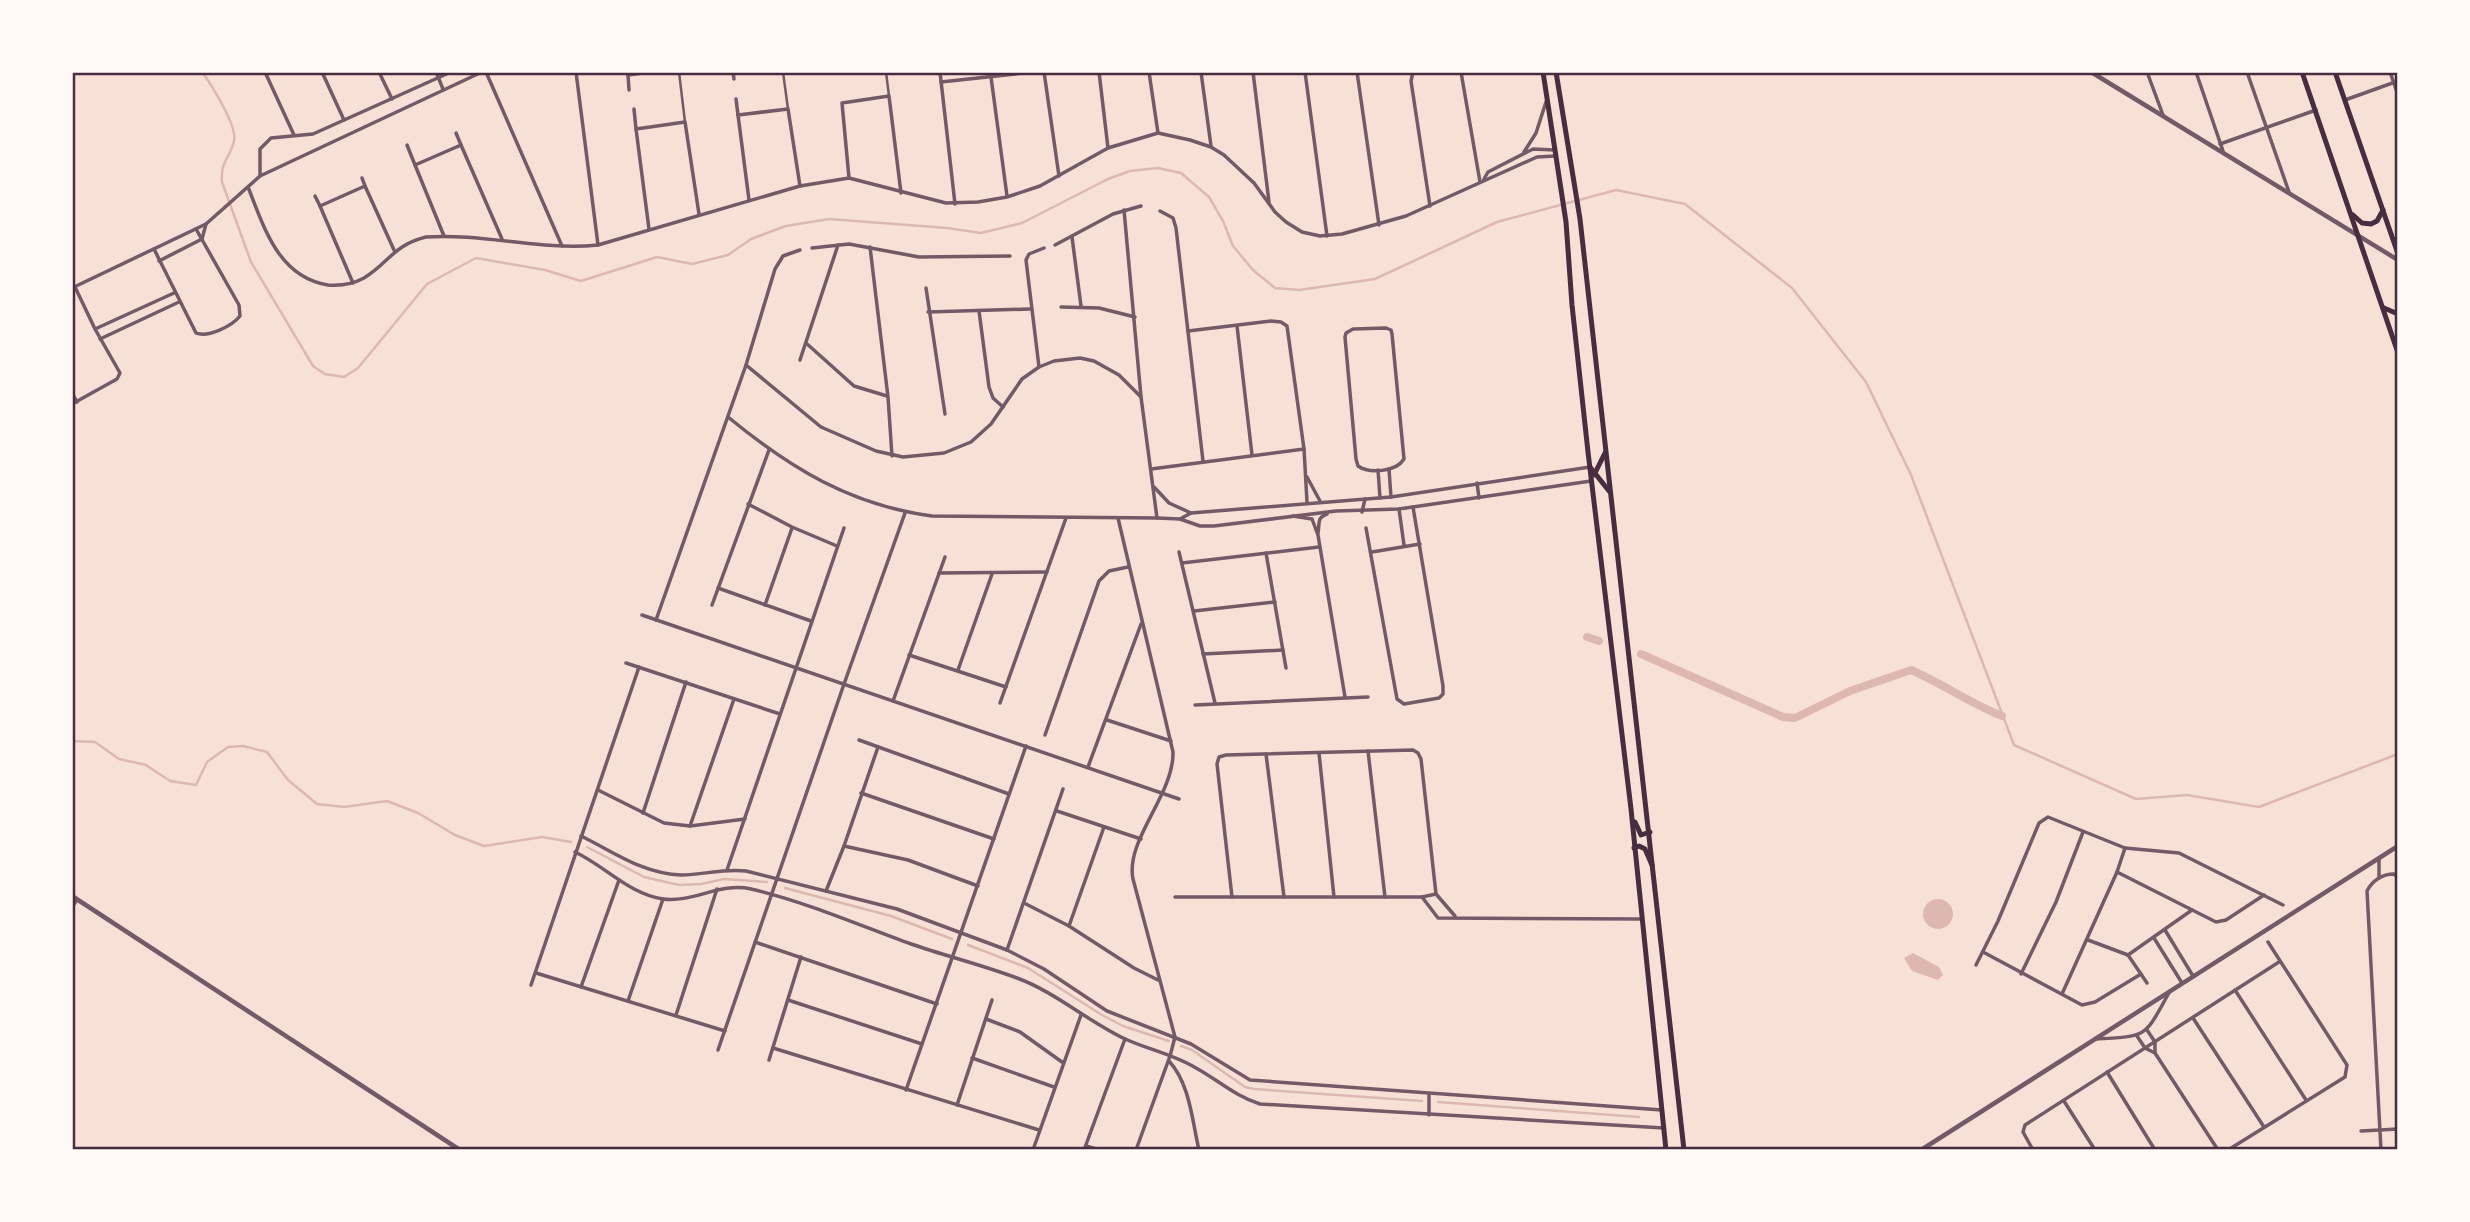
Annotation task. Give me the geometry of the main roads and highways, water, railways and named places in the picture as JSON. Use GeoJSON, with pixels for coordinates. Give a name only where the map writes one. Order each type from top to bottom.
{"type":"FeatureCollection","features":[{"type":"Feature","properties":{"kind":"main road"},"geometry":{"type":"LineString","coordinates":[[1543,72],[1566,222],[1572,305],[1631,808],[1666,1150]]}},
{"type":"Feature","properties":{"kind":"main road"},"geometry":{"type":"LineString","coordinates":[[1556,72],[1580,219],[1684,1150]]}},
{"type":"Feature","properties":{"kind":"main road"},"geometry":{"type":"LineString","coordinates":[[2302,72],[2398,353]]}},
{"type":"Feature","properties":{"kind":"main road"},"geometry":{"type":"LineString","coordinates":[[2335,72],[2398,254]]}},
{"type":"Feature","properties":{"kind":"main road"},"geometry":{"type":"LineString","coordinates":[[2351,213],[2368,225],[2377,221],[2383,210]]}},
{"type":"Feature","properties":{"kind":"main road"},"geometry":{"type":"LineString","coordinates":[[2384,308],[2398,314]]}},
{"type":"Feature","properties":{"kind":"main road"},"geometry":{"type":"LineString","coordinates":[[1591,481],[1604,458],[1605,448]]}},
{"type":"Feature","properties":{"kind":"main road"},"geometry":{"type":"LineString","coordinates":[[1590,467],[1605,484],[1611,497]]}},
{"type":"Feature","properties":{"kind":"main road"},"geometry":{"type":"LineString","coordinates":[[1631,808],[1639,834],[1650,832]]}},
{"type":"Feature","properties":{"kind":"main road"},"geometry":{"type":"LineString","coordinates":[[1634,848],[1639,846],[1645,849],[1654,871]]}},
{"type":"Feature","properties":{"kind":"waterway"},"geometry":{"type":"LineString","coordinates":[[202,72],[232,126],[234,141],[224,165],[222,182],[251,262],[313,366],[325,374],[344,377],[358,368],[427,284],[476,258],[545,270],[581,281],[657,257],[692,264],[728,255],[751,239],[786,226],[829,219],[981,233],[1022,223],[1108,179],[1130,171],[1158,168],[1181,173],[1209,197],[1233,246],[1253,270],[1275,288],[1299,290],[1375,279],[1497,222],[1616,190],[1685,204],[1792,288],[1866,382],[1911,475],[2014,745],[2136,799],[2187,795],[2259,807],[2398,754]]}},
{"type":"Feature","properties":{"kind":"waterway"},"geometry":{"type":"LineString","coordinates":[[1587,637],[1599,641]]}},
{"type":"Feature","properties":{"kind":"waterway"},"geometry":{"type":"LineString","coordinates":[[1641,654],[1783,717],[1795,718],[1850,691],[1911,670],[2002,716]]}},
{"type":"Feature","properties":{"kind":"waterway"},"geometry":{"type":"LineString","coordinates":[[72,741],[95,742],[119,759],[146,765],[170,781],[196,785],[207,762],[228,747],[243,746],[267,752],[288,780],[317,804],[344,807],[387,801],[418,813],[455,835],[484,846],[542,837],[571,842]]}},
{"type":"Feature","properties":{"kind":"waterway"},"geometry":{"type":"LineString","coordinates":[[587,847],[644,877],[679,885],[724,879],[767,882]]}},
{"type":"Feature","properties":{"kind":"waterway"},"geometry":{"type":"LineString","coordinates":[[785,888],[891,916],[952,939]]}},
{"type":"Feature","properties":{"kind":"waterway"},"geometry":{"type":"LineString","coordinates":[[968,945],[1028,968],[1123,1026],[1169,1041]]}},
{"type":"Feature","properties":{"kind":"waterway"},"geometry":{"type":"LineString","coordinates":[[1181,1046],[1192,1050],[1245,1087],[1422,1101]]}},
{"type":"Feature","properties":{"kind":"waterway"},"geometry":{"type":"LineString","coordinates":[[1438,1102],[1639,1117]]}}]}
